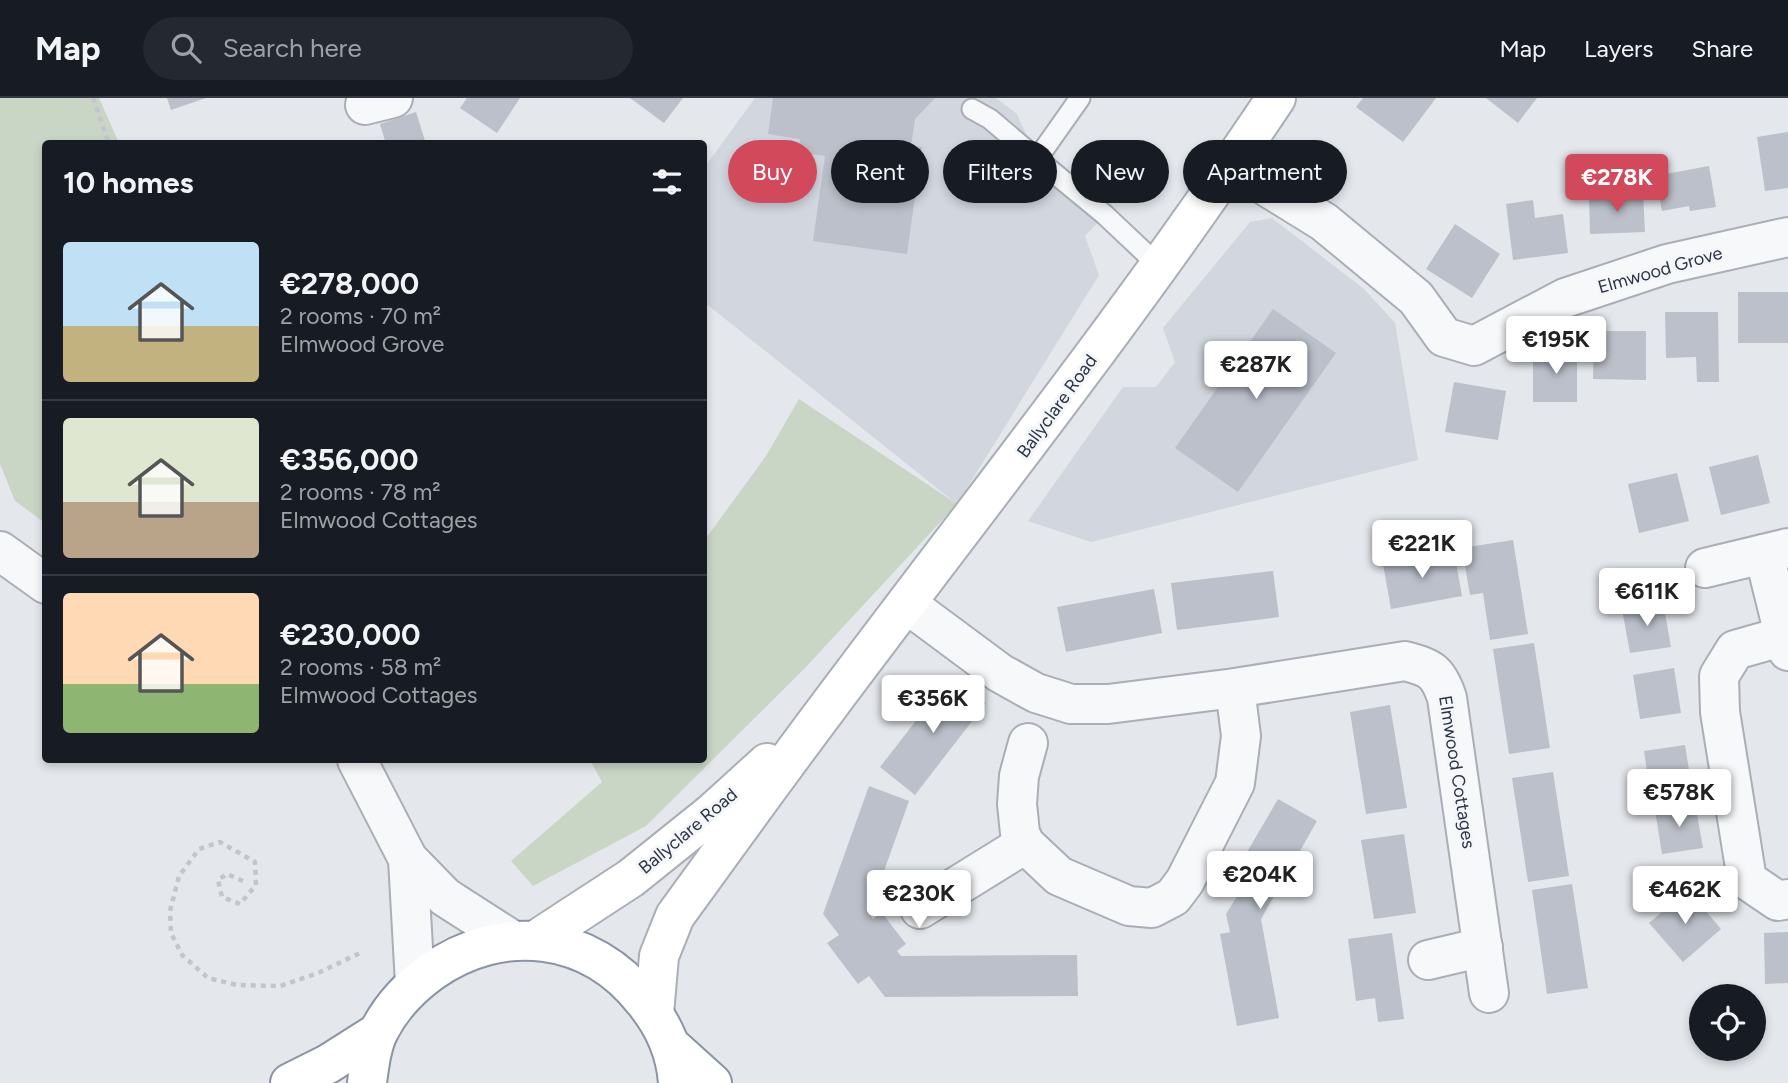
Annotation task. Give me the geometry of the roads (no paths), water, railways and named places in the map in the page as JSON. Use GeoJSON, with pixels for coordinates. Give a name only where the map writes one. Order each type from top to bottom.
{"type":"FeatureCollection","features":[{"type":"Feature","properties":{"kind":"main road","name":"Ballyclare Road"},"geometry":{"type":"LineString","coordinates":[[1248,140],[1276,98]]}},
{"type":"Feature","properties":{"kind":"main road","name":"Ballyclare Road"},"geometry":{"type":"LineString","coordinates":[[662,1030],[659,956],[676,916],[828,707],[1030,444],[1204,203]]}},
{"type":"Feature","properties":{"kind":"main road","name":"Ballyclare Road"},"geometry":{"type":"LineString","coordinates":[[524,940],[631,878],[712,813],[828,707]]}},
{"type":"Feature","properties":{"kind":"main road"},"geometry":{"type":"LineString","coordinates":[[367,1083],[377,1033],[392,1009],[415,984],[452,958],[488,944],[524,940],[570,947],[598,959],[629,982],[662,1030],[712,1083]]}},
{"type":"Feature","properties":{"kind":"main road"},"geometry":{"type":"LineString","coordinates":[[662,1030],[678,1083]]}},
{"type":"Feature","properties":{"kind":"main road"},"geometry":{"type":"LineString","coordinates":[[290,1083],[328,1064],[377,1033]]}},
{"type":"Feature","properties":{"kind":"street","name":"Elmwood Grove"},"geometry":{"type":"LineString","coordinates":[[1293,203],[1324,222],[1416,298],[1444,337],[1474,346],[1565,298],[1667,264],[1788,237]]}},
{"type":"Feature","properties":{"kind":"street"},"geometry":{"type":"LineString","coordinates":[[0,551],[42,581]]}},
{"type":"Feature","properties":{"kind":"street"},"geometry":{"type":"LineString","coordinates":[[1705,568],[1776,551],[1786,644],[1735,650],[1719,676],[1720,712],[1747,880],[1778,901],[1788,900]]}},
{"type":"Feature","properties":{"kind":"street","name":"Elmwood Cottages"},"geometry":{"type":"LineString","coordinates":[[907,604],[1000,673],[1036,693],[1071,704],[1108,704],[1405,662],[1428,667],[1441,679],[1447,698],[1489,992]]}},
{"type":"Feature","properties":{"kind":"street"},"geometry":{"type":"LineString","coordinates":[[1028,743],[1019,776],[1017,804],[1020,833],[1025,844],[1059,876],[1129,906],[1152,908],[1172,897],[1185,881],[1235,783],[1241,736],[1235,688]]}},
{"type":"Feature","properties":{"kind":"street"},"geometry":{"type":"LineString","coordinates":[[359,763],[408,859],[445,897],[524,940]]}},
{"type":"Feature","properties":{"kind":"street"},"geometry":{"type":"LineString","coordinates":[[920,909],[1025,844]]}},
{"type":"Feature","properties":{"kind":"street"},"geometry":{"type":"LineString","coordinates":[[408,859],[415,984]]}},
{"type":"Feature","properties":{"kind":"street"},"geometry":{"type":"LineString","coordinates":[[1428,960],[1483,947]]}},
{"type":"Feature","properties":{"kind":"lane"},"geometry":{"type":"LineString","coordinates":[[1050,140],[1080,98]]}},
{"type":"Feature","properties":{"kind":"lane"},"geometry":{"type":"LineString","coordinates":[[972,109],[990,119],[1015,140]]}},
{"type":"Feature","properties":{"kind":"lane"},"geometry":{"type":"LineString","coordinates":[[1057,175],[1105,215],[1159,266]]}}]}
